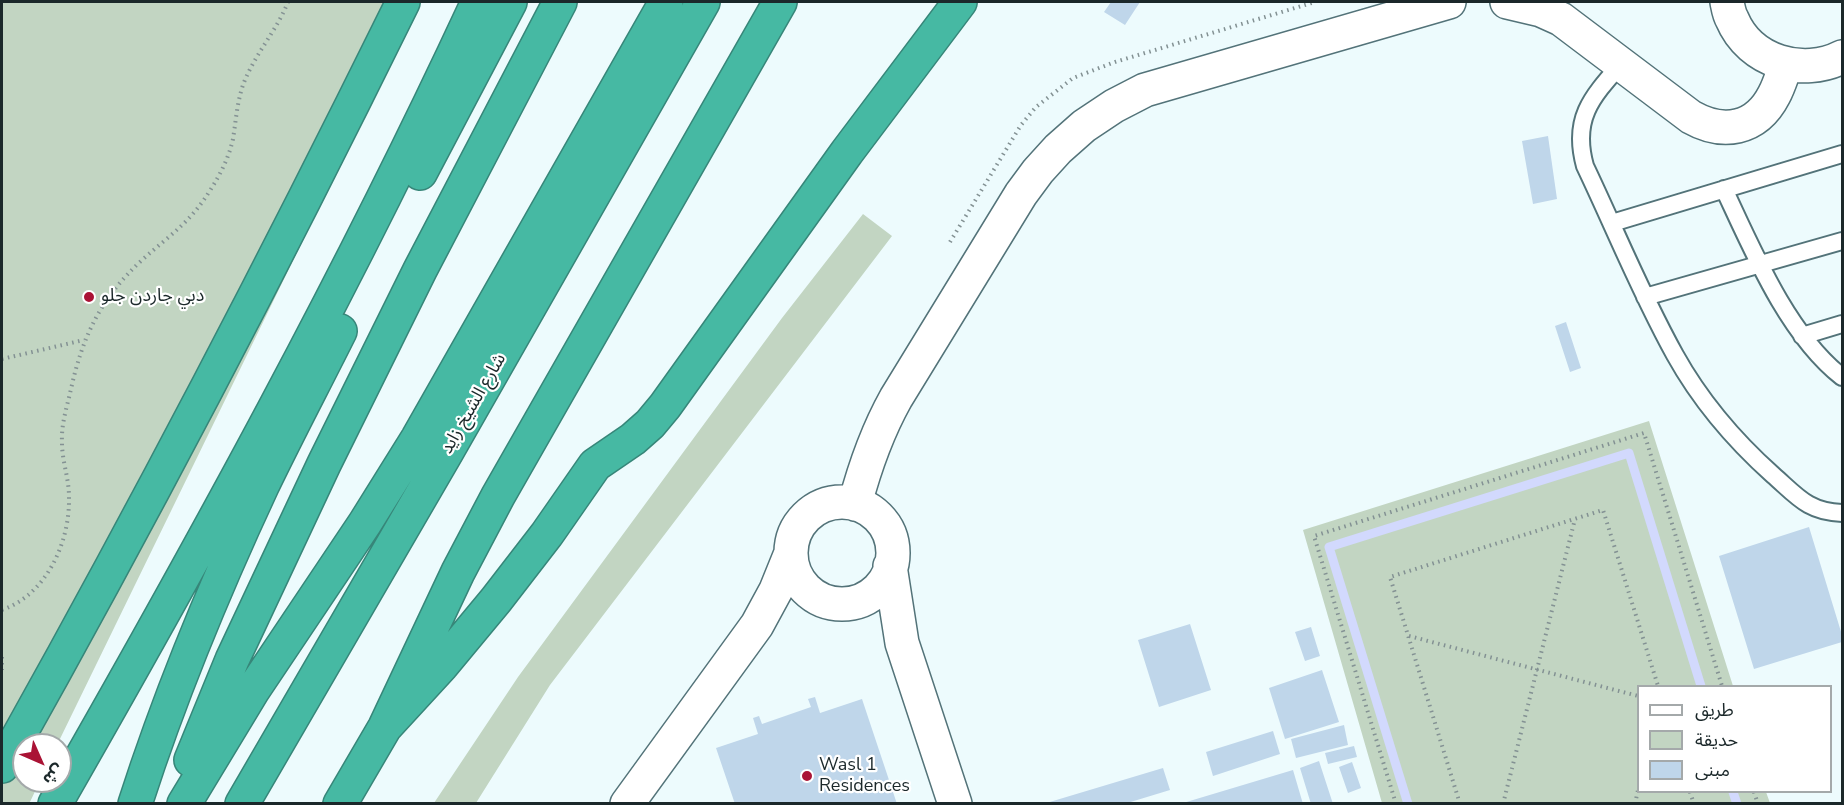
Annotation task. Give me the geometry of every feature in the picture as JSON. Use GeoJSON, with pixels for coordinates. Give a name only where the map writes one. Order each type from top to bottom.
{"type":"FeatureCollection","features":[{"type":"Feature","properties":{"kind":"highway"},"geometry":{"type":"LineString","coordinates":[[2,766],[158,484],[244,320],[403,2]]}},
{"type":"Feature","properties":{"kind":"highway"},"geometry":{"type":"LineString","coordinates":[[55,804],[213,522],[300,360],[384,197],[478,2]]}},
{"type":"Feature","properties":{"kind":"highway"},"geometry":{"type":"LineString","coordinates":[[135,804],[182,672],[223,572],[263,485],[397,216],[510,2]]}},
{"type":"Feature","properties":{"kind":"highway"},"geometry":{"type":"LineString","coordinates":[[174,804],[232,660],[324,464],[420,270],[560,2]]}},
{"type":"Feature","properties":{"kind":"highway"},"geometry":{"type":"LineString","coordinates":[[184,804],[253,690],[347,551],[418,438],[666,2]]}},
{"type":"Feature","properties":{"kind":"highway","name":"شارع الشيخ زايد"},"geometry":{"type":"LineString","coordinates":[[242,804],[446,453],[703,2]]}},
{"type":"Feature","properties":{"kind":"highway"},"geometry":{"type":"LineString","coordinates":[[340,804],[385,727],[430,630],[498,496],[780,2]]}},
{"type":"Feature","properties":{"kind":"highway"},"geometry":{"type":"LineString","coordinates":[[385,727],[442,665],[496,600],[547,534],[595,465],[633,439],[665,406],[847,152],[960,2]]}},
{"type":"Feature","properties":{"kind":"street"},"geometry":{"type":"LineString","coordinates":[[855,504],[869,452],[896,398],[1021,194],[1058,149],[1084,126],[1114,106],[1145,90],[1449,2]]}},
{"type":"Feature","properties":{"kind":"street"},"geometry":{"type":"LineString","coordinates":[[1507,2],[1541,10],[1561,20],[1691,117],[1703,124],[1718,128],[1732,128],[1758,115],[1774,96],[1786,65]]}},
{"type":"Feature","properties":{"kind":"street"},"geometry":{"type":"LineString","coordinates":[[1724,8],[1745,40],[1763,56],[1786,65],[1814,66],[1842,57]]}},
{"type":"Feature","properties":{"kind":"street"},"geometry":{"type":"LineString","coordinates":[[890,566],[878,588],[869,596],[858,601],[837,603],[818,598],[801,584],[795,574],[791,552],[792,541],[802,520],[831,503],[855,504],[865,508],[882,523],[891,543],[890,566],[902,643],[955,804]]}},
{"type":"Feature","properties":{"kind":"street"},"geometry":{"type":"LineString","coordinates":[[631,802],[757,625],[776,590],[791,552]]}},
{"type":"Feature","properties":{"kind":"street"},"geometry":{"type":"LineString","coordinates":[[757,625],[786,608],[818,598]]}},
{"type":"Feature","properties":{"kind":"street"},"geometry":{"type":"LineString","coordinates":[[858,601],[883,618],[902,643]]}},
{"type":"Feature","properties":{"kind":"lane"},"geometry":{"type":"LineString","coordinates":[[1621,64],[1596,94],[1580,127],[1581,150],[1585,166],[1646,297],[1676,357],[1701,396],[1730,432],[1762,466],[1812,508],[1842,513]]}},
{"type":"Feature","properties":{"kind":"lane"},"geometry":{"type":"LineString","coordinates":[[1612,223],[1842,154]]}},
{"type":"Feature","properties":{"kind":"lane"},"geometry":{"type":"LineString","coordinates":[[1724,189],[1761,264],[1802,336],[1826,364],[1842,377]]}},
{"type":"Feature","properties":{"kind":"lane"},"geometry":{"type":"LineString","coordinates":[[1646,297],[1842,241]]}},
{"type":"Feature","properties":{"kind":"lane"},"geometry":{"type":"LineString","coordinates":[[1802,336],[1842,324]]}},
{"type":"Feature","properties":{"kind":"path"},"geometry":{"type":"LineString","coordinates":[[2,610],[10,607],[33,590],[57,558],[65,540],[69,516],[69,494],[62,429],[84,340],[111,294],[143,259],[186,224],[199,208],[224,167],[232,141],[237,106],[243,85],[252,63],[280,22],[288,2]]}},
{"type":"Feature","properties":{"kind":"path"},"geometry":{"type":"LineString","coordinates":[[2,359],[84,340]]}},
{"type":"Feature","properties":{"kind":"path"},"geometry":{"type":"LineString","coordinates":[[1396,804],[1314,536],[1644,433],[1721,685]]}},
{"type":"Feature","properties":{"kind":"path"},"geometry":{"type":"LineString","coordinates":[[1460,804],[1390,577],[1603,510],[1657,685]]}},
{"type":"Feature","properties":{"kind":"path"},"geometry":{"type":"LineString","coordinates":[[1503,804],[1575,518]]}},
{"type":"Feature","properties":{"kind":"path"},"geometry":{"type":"LineString","coordinates":[[1408,635],[1637,696]]}},
{"type":"Feature","properties":{"kind":"path"},"geometry":{"type":"LineString","coordinates":[[2,657],[2,670]]}},
{"type":"Feature","properties":{"kind":"green space"},"geometry":{"type":"Polygon","coordinates":[[[2,2],[419,2],[63,733],[12,733],[12,793],[34,793],[29,804],[2,803],[2,2]]]}},
{"type":"Feature","properties":{"kind":"green space"},"geometry":{"type":"Polygon","coordinates":[[[863,214],[892,236],[550,685],[476,803],[434,803],[518,677],[782,318],[863,214]]]}},
{"type":"Feature","properties":{"kind":"green space"},"geometry":{"type":"Polygon","coordinates":[[[1649,421],[1733,685],[1637,685],[1637,793],[1766,793],[1770,803],[1382,803],[1303,530],[1649,421]]]}},
{"type":"Feature","properties":{"kind":"building"},"geometry":{"type":"Polygon","coordinates":[[[1111,2],[1140,2],[1125,25],[1104,12],[1111,2]]]}},
{"type":"Feature","properties":{"kind":"building"},"geometry":{"type":"Polygon","coordinates":[[[1548,136],[1557,199],[1533,204],[1522,141],[1548,136]]]}},
{"type":"Feature","properties":{"kind":"building"},"geometry":{"type":"Polygon","coordinates":[[[1566,322],[1581,368],[1570,372],[1555,326],[1566,322]]]}},
{"type":"Feature","properties":{"kind":"building"},"geometry":{"type":"Polygon","coordinates":[[[1809,527],[1842,635],[1842,642],[1754,669],[1719,556],[1809,527]]]}},
{"type":"Feature","properties":{"kind":"building"},"geometry":{"type":"Polygon","coordinates":[[[1190,624],[1211,690],[1159,707],[1138,640],[1190,624]]]}},
{"type":"Feature","properties":{"kind":"building"},"geometry":{"type":"Polygon","coordinates":[[[1311,627],[1320,656],[1305,661],[1295,632],[1311,627]]]}},
{"type":"Feature","properties":{"kind":"building"},"geometry":{"type":"Polygon","coordinates":[[[1322,670],[1339,722],[1285,739],[1269,688],[1322,670]]]}},
{"type":"Feature","properties":{"kind":"building","name":"Wasl 1 Residences"},"geometry":{"type":"Polygon","coordinates":[[[815,697],[820,713],[862,699],[897,804],[735,804],[716,748],[758,734],[753,718],[759,716],[762,724],[811,707],[808,699],[815,697]]]}},
{"type":"Feature","properties":{"kind":"building"},"geometry":{"type":"Polygon","coordinates":[[[1344,725],[1348,745],[1296,758],[1291,739],[1344,725]]]}},
{"type":"Feature","properties":{"kind":"building"},"geometry":{"type":"Polygon","coordinates":[[[1273,731],[1280,754],[1213,776],[1206,752],[1273,731]]]}},
{"type":"Feature","properties":{"kind":"building"},"geometry":{"type":"Polygon","coordinates":[[[1354,746],[1357,757],[1328,764],[1325,753],[1354,746]]]}},
{"type":"Feature","properties":{"kind":"building"},"geometry":{"type":"Polygon","coordinates":[[[1319,761],[1333,804],[1311,804],[1300,768],[1319,761]]]}},
{"type":"Feature","properties":{"kind":"building"},"geometry":{"type":"Polygon","coordinates":[[[1352,762],[1361,788],[1348,793],[1339,767],[1352,762]]]}},
{"type":"Feature","properties":{"kind":"building"},"geometry":{"type":"Polygon","coordinates":[[[1163,768],[1170,790],[1124,804],[1043,804],[1163,768]]]}},
{"type":"Feature","properties":{"kind":"building"},"geometry":{"type":"Polygon","coordinates":[[[1293,770],[1303,804],[1183,804],[1183,803],[1293,770]]]}},
{"type":"Feature","properties":{"kind":"waterway"},"geometry":{"type":"LineString","coordinates":[[1408,804],[1329,547],[1629,453],[1701,685]]}},
{"type":"Feature","properties":{"kind":"waterway"},"geometry":{"type":"LineString","coordinates":[[1733,793],[1737,804]]}},
{"type":"Feature","properties":{"kind":"place","name":"دبي جاردن جلو"},"geometry":{"type":"Point","coordinates":[89,297]}},
{"type":"Feature","properties":{"kind":"place","name":"Wasl 1 Residences"},"geometry":{"type":"Point","coordinates":[807,776]}}]}
